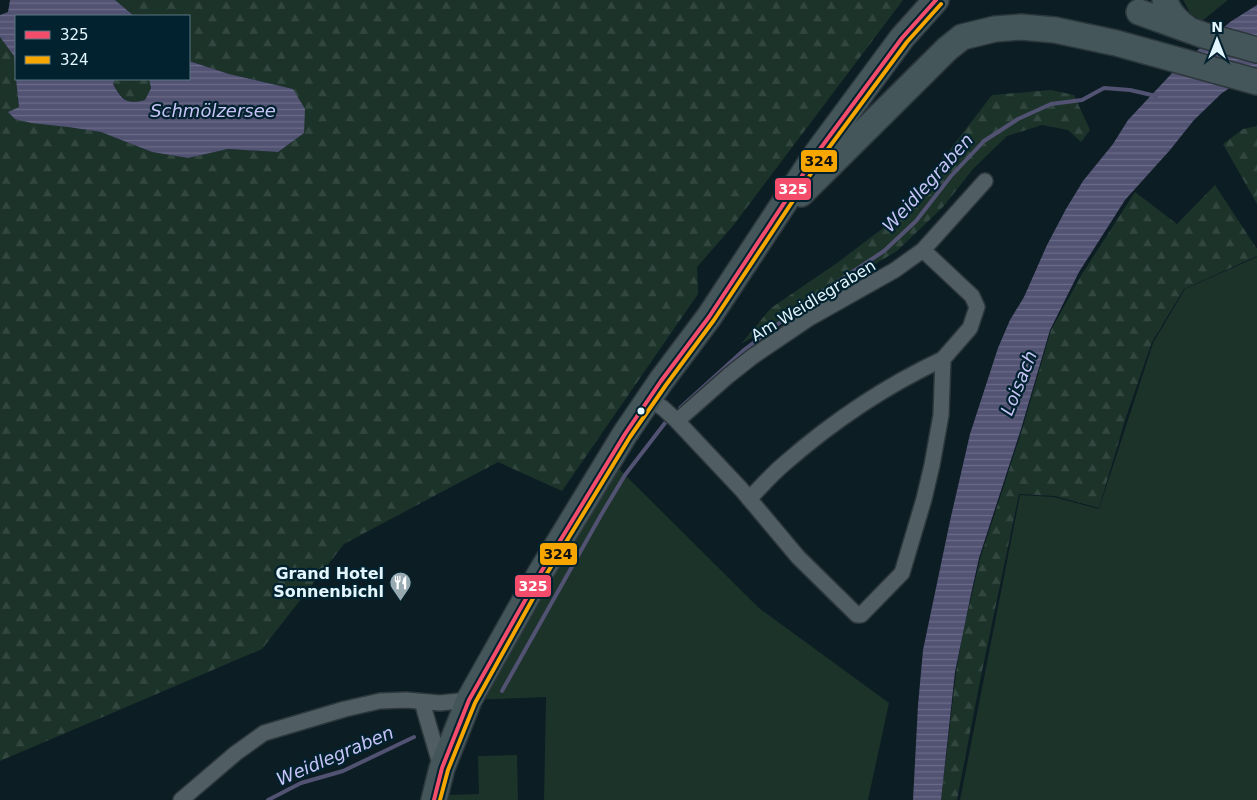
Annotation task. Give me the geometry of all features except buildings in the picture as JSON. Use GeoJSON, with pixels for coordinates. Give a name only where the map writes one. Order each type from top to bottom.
{"type":"FeatureCollection","features":[{"type":"Feature","properties":{"kind":"main road"},"geometry":{"type":"LineString","coordinates":[[434,800],[442,768],[469,700],[540,572],[604,468],[648,399],[708,317],[817,153],[902,38],[936,0]]}},
{"type":"Feature","properties":{"kind":"main road"},"geometry":{"type":"LineString","coordinates":[[1165,0],[1173,16],[1196,33]]}},
{"type":"Feature","properties":{"kind":"main road"},"geometry":{"type":"LineString","coordinates":[[1176,58],[1127,35],[1143,6],[1196,33],[1257,50]]}},
{"type":"Feature","properties":{"kind":"main road"},"geometry":{"type":"LineString","coordinates":[[770,224],[941,55],[962,37],[995,29],[1021,27],[1055,30],[1106,40],[1176,58],[1257,82]]}},
{"type":"Feature","properties":{"kind":"street","name":"Am Weidlegraben"},"geometry":{"type":"LineString","coordinates":[[677,421],[752,357],[808,319],[895,270],[923,250],[985,181]]}},
{"type":"Feature","properties":{"kind":"street"},"geometry":{"type":"LineString","coordinates":[[749,499],[783,465],[836,422],[908,376],[943,359],[970,328],[977,307],[972,296],[923,250]]}},
{"type":"Feature","properties":{"kind":"street"},"geometry":{"type":"LineString","coordinates":[[648,399],[663,408],[677,421],[749,499],[798,557],[857,615],[861,615],[902,572],[932,465],[941,415],[943,359]]}},
{"type":"Feature","properties":{"kind":"street"},"geometry":{"type":"LineString","coordinates":[[181,800],[236,753],[264,733],[345,709],[380,701],[406,700],[440,703],[469,700]]}},
{"type":"Feature","properties":{"kind":"street"},"geometry":{"type":"LineString","coordinates":[[422,702],[442,768]]}},
{"type":"Feature","properties":{"kind":"green space"},"geometry":{"type":"Polygon","coordinates":[[[115,0],[903,0],[732,227],[697,267],[698,294],[562,491],[498,462],[344,544],[262,649],[0,761],[0,37],[14,56],[19,107],[68,127],[101,132],[152,152],[188,158],[228,149],[279,152],[293,89],[229,74],[190,61],[190,15],[133,15],[115,0]]]}},
{"type":"Feature","properties":{"kind":"green space"},"geometry":{"type":"Polygon","coordinates":[[[1183,0],[1228,0],[1202,21],[1190,13],[1183,0]]]}},
{"type":"Feature","properties":{"kind":"green space"},"geometry":{"type":"Polygon","coordinates":[[[115,80],[149,80],[151,88],[145,100],[133,102],[126,100],[113,84],[115,80]]]}},
{"type":"Feature","properties":{"kind":"green space"},"geometry":{"type":"Polygon","coordinates":[[[1051,90],[1074,95],[1090,130],[1081,142],[1068,130],[1042,125],[1007,136],[973,169],[943,207],[897,251],[741,344],[771,308],[837,263],[899,216],[992,95],[1051,90]]]}},
{"type":"Feature","properties":{"kind":"green space"},"geometry":{"type":"Polygon","coordinates":[[[1257,126],[1257,204],[1223,144],[1243,129],[1257,126]]]}},
{"type":"Feature","properties":{"kind":"green space"},"geometry":{"type":"Polygon","coordinates":[[[1215,185],[1257,249],[1257,256],[1184,289],[1152,342],[1126,417],[1099,508],[1055,496],[1019,494],[957,800],[941,800],[956,673],[963,632],[980,559],[1022,430],[1051,330],[1082,274],[1135,192],[1177,224],[1215,185]]]}},
{"type":"Feature","properties":{"kind":"green space"},"geometry":{"type":"Polygon","coordinates":[[[1257,257],[1257,800],[960,800],[1020,495],[1054,497],[1099,509],[1153,343],[1185,289],[1257,257]]]}},
{"type":"Feature","properties":{"kind":"green space"},"geometry":{"type":"Polygon","coordinates":[[[617,467],[759,608],[889,703],[868,800],[544,800],[546,697],[469,700],[617,467]]]}},
{"type":"Feature","properties":{"kind":"green space"},"geometry":{"type":"Polygon","coordinates":[[[517,755],[518,800],[448,800],[448,795],[479,794],[478,756],[517,755]]]}},
{"type":"Feature","properties":{"kind":"water"},"geometry":{"type":"Polygon","coordinates":[[[10,0],[115,0],[133,15],[15,15],[15,66],[14,56],[0,37],[0,15],[8,12],[10,0]]]}},
{"type":"Feature","properties":{"kind":"water","name":"Loisach"},"geometry":{"type":"Polygon","coordinates":[[[1257,5],[1257,70],[1222,93],[1194,120],[1125,200],[1079,272],[1050,330],[1021,429],[979,558],[955,672],[941,800],[913,800],[923,650],[970,434],[998,348],[1010,320],[1024,297],[1047,245],[1066,209],[1083,181],[1113,144],[1128,120],[1175,70],[1230,22],[1257,5]]]}},
{"type":"Feature","properties":{"kind":"water","name":"Schmölzersee"},"geometry":{"type":"Polygon","coordinates":[[[190,61],[229,74],[293,89],[305,109],[304,133],[278,152],[228,149],[188,158],[152,152],[101,132],[31,123],[15,119],[8,112],[19,107],[16,80],[115,80],[113,84],[119,94],[125,100],[133,102],[145,100],[151,88],[149,80],[190,80],[190,61]]]}},
{"type":"Feature","properties":{"kind":"waterway","name":"Weidlegraben"},"geometry":{"type":"LineString","coordinates":[[680,408],[744,350],[807,302],[884,251],[916,221],[951,176],[984,141],[1018,119],[1051,104],[1082,100],[1104,88],[1130,90],[1156,96]]}},
{"type":"Feature","properties":{"kind":"waterway","name":"Weidlegraben"},"geometry":{"type":"LineString","coordinates":[[502,691],[625,475],[665,423]]}},
{"type":"Feature","properties":{"kind":"waterway","name":"Weidlegraben"},"geometry":{"type":"LineString","coordinates":[[268,800],[301,783],[343,771],[414,737]]}},
{"type":"Feature","properties":{"kind":"transit line","name":"325"},"geometry":{"type":"LineString","coordinates":[[434,800],[442,768],[469,700],[541,572],[625,434],[661,381],[709,317],[817,153],[902,38],[936,0]]}},
{"type":"Feature","properties":{"kind":"transit line","name":"324"},"geometry":{"type":"LineString","coordinates":[[440,800],[448,770],[475,703],[546,575],[630,437],[714,320],[822,157],[907,42],[941,4]]}},
{"type":"Feature","properties":{"kind":"place","name":"Grand Hotel Sonnenbichl"},"geometry":{"type":"Point","coordinates":[400,601]}}]}
